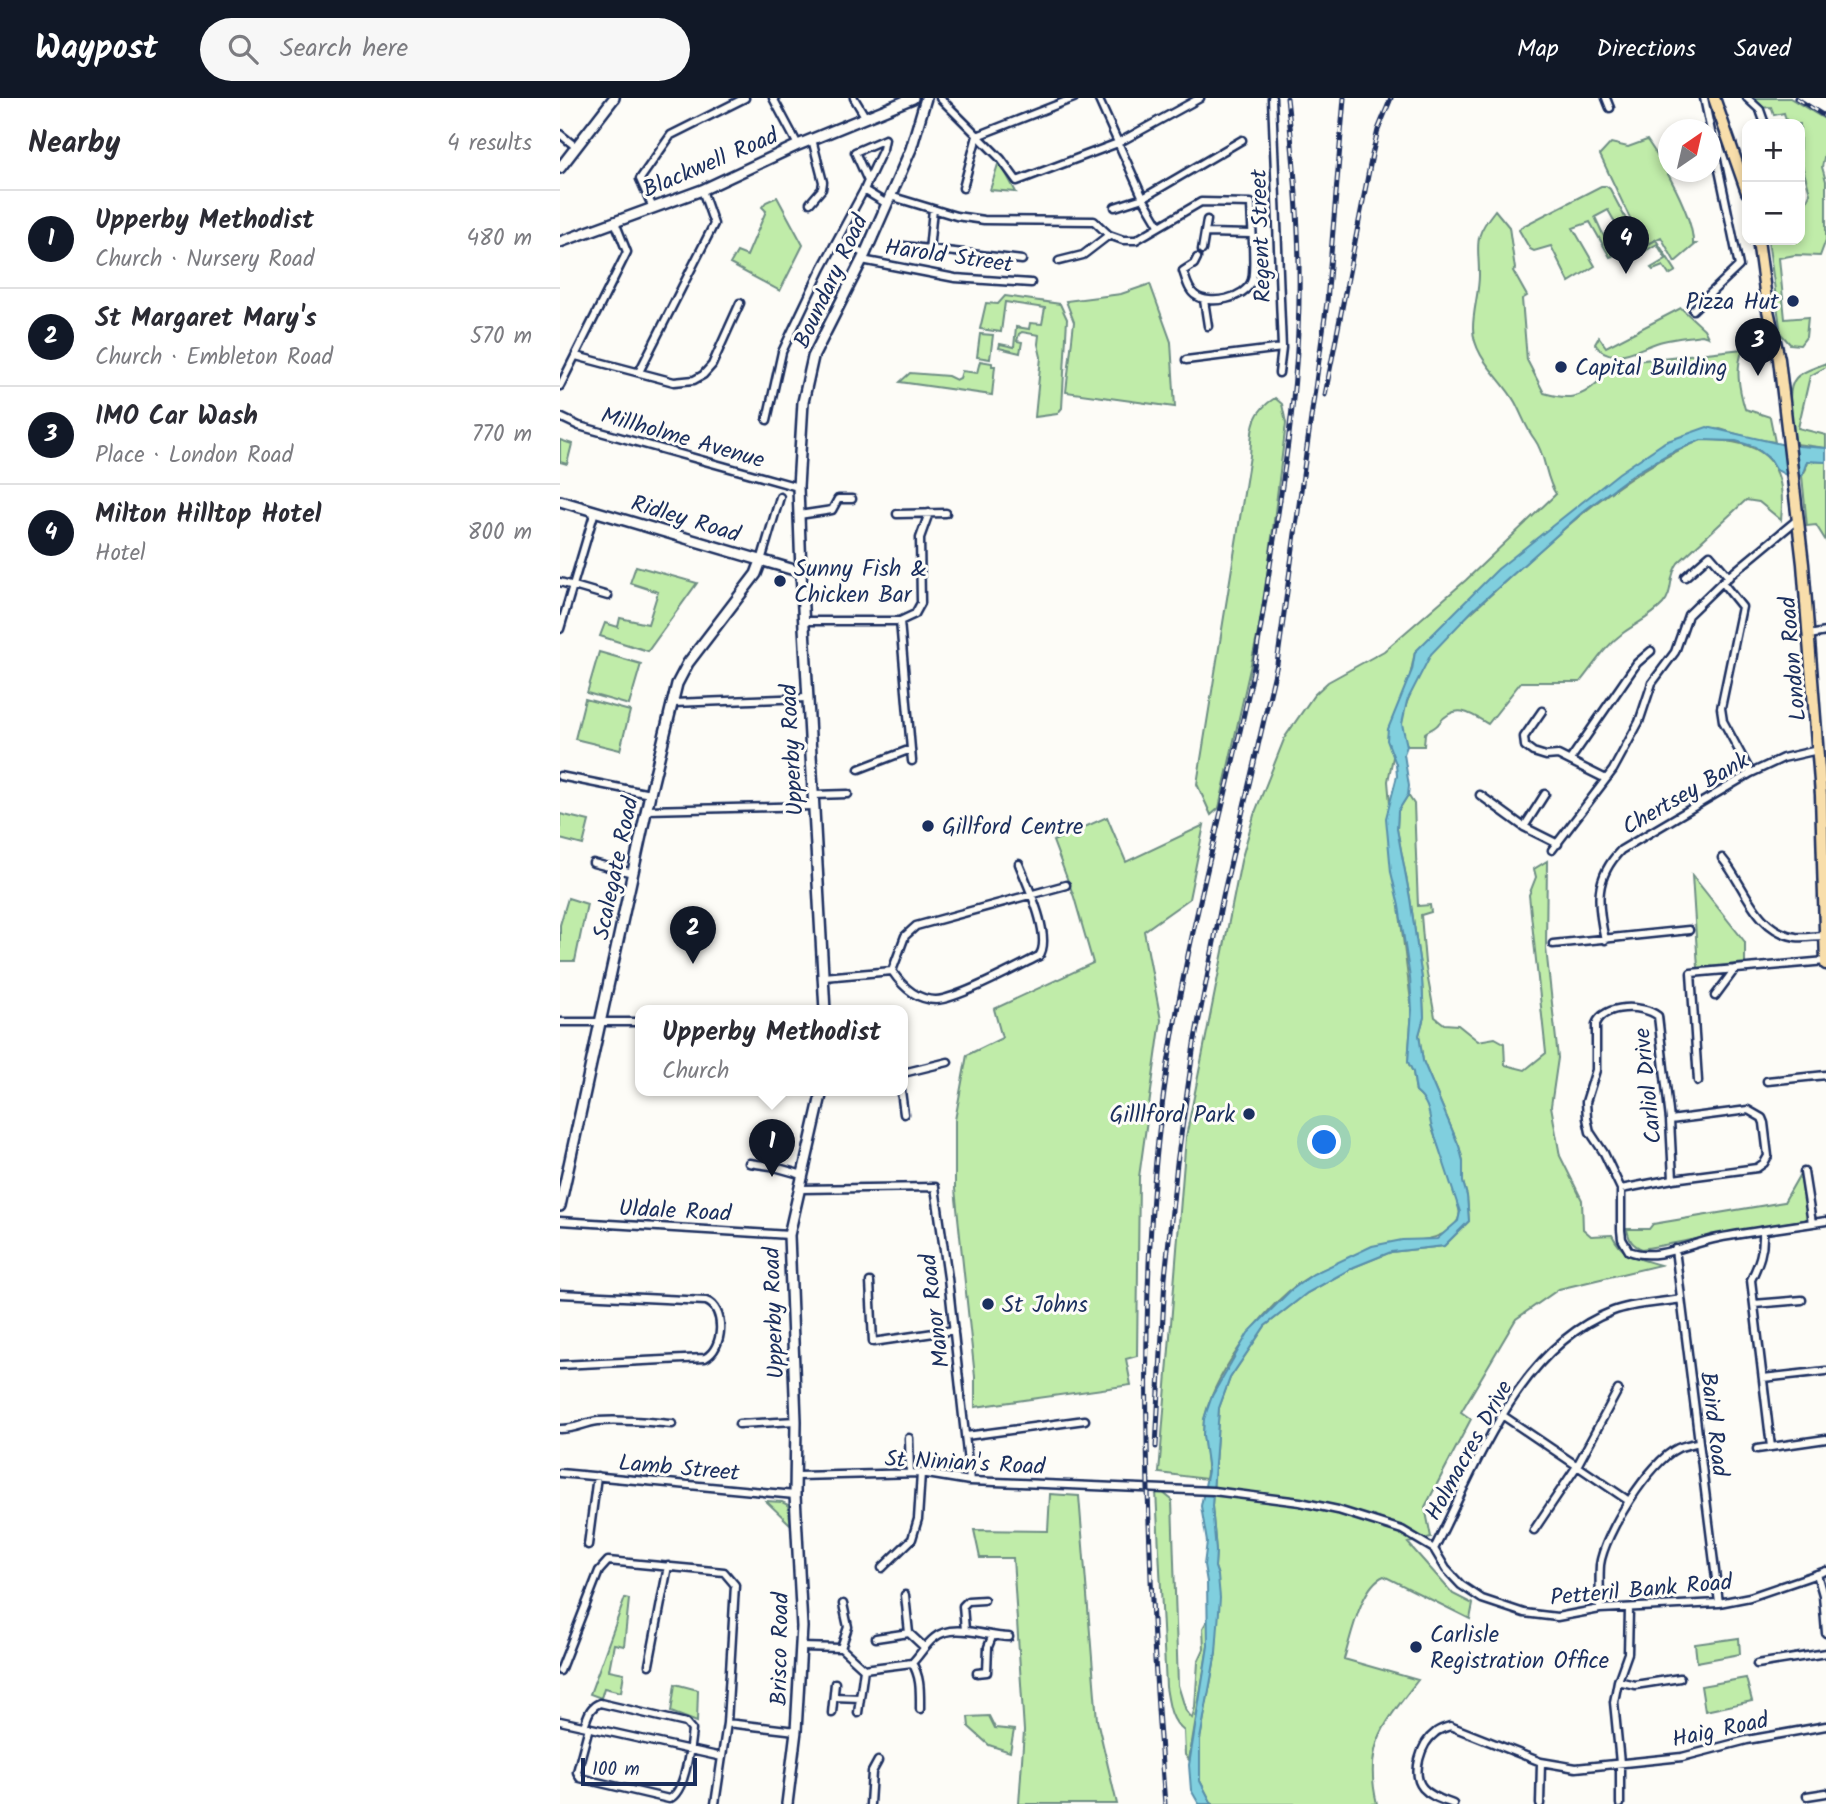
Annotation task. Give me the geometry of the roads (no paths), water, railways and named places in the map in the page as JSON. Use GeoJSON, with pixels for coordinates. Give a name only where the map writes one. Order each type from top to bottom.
{"type":"FeatureCollection","features":[{"type":"Feature","properties":{"kind":"main road"},"geometry":{"type":"LineString","coordinates":[[1714,98],[1743,182]]}},
{"type":"Feature","properties":{"kind":"main road","name":"London Road"},"geometry":{"type":"LineString","coordinates":[[1759,245],[1767,306],[1779,359],[1821,722],[1818,750],[1826,957]]}},
{"type":"Feature","properties":{"kind":"street"},"geometry":{"type":"LineString","coordinates":[[560,168],[614,98]]}},
{"type":"Feature","properties":{"kind":"street"},"geometry":{"type":"LineString","coordinates":[[653,208],[640,179],[671,135],[745,98]]}},
{"type":"Feature","properties":{"kind":"street"},"geometry":{"type":"LineString","coordinates":[[773,98],[798,145]]}},
{"type":"Feature","properties":{"kind":"street"},"geometry":{"type":"LineString","coordinates":[[854,98],[866,118]]}},
{"type":"Feature","properties":{"kind":"street","name":"Blackwell Road"},"geometry":{"type":"LineString","coordinates":[[560,242],[702,190],[798,145],[913,98]]}},
{"type":"Feature","properties":{"kind":"street","name":"Boundary Road"},"geometry":{"type":"LineString","coordinates":[[798,487],[803,402],[813,357],[889,200],[911,149],[926,98]]}},
{"type":"Feature","properties":{"kind":"street"},"geometry":{"type":"LineString","coordinates":[[940,98],[1001,159],[1017,181],[1118,143],[1200,98]]}},
{"type":"Feature","properties":{"kind":"street"},"geometry":{"type":"LineString","coordinates":[[978,136],[1074,98]]}},
{"type":"Feature","properties":{"kind":"street"},"geometry":{"type":"LineString","coordinates":[[1098,98],[1143,198],[1159,225]]}},
{"type":"Feature","properties":{"kind":"street","name":"Regent Street"},"geometry":{"type":"LineString","coordinates":[[1272,98],[1282,348],[1279,373]]}},
{"type":"Feature","properties":{"kind":"street"},"geometry":{"type":"LineString","coordinates":[[1606,98],[1610,108]]}},
{"type":"Feature","properties":{"kind":"street"},"geometry":{"type":"LineString","coordinates":[[1693,310],[1739,266],[1704,98]]}},
{"type":"Feature","properties":{"kind":"street"},"geometry":{"type":"LineString","coordinates":[[1746,98],[1760,110],[1763,119]]}},
{"type":"Feature","properties":{"kind":"street"},"geometry":{"type":"LineString","coordinates":[[560,134],[576,147]]}},
{"type":"Feature","properties":{"kind":"street"},"geometry":{"type":"LineString","coordinates":[[963,188],[978,136]]}},
{"type":"Feature","properties":{"kind":"street"},"geometry":{"type":"LineString","coordinates":[[810,203],[822,188],[823,182],[812,139]]}},
{"type":"Feature","properties":{"kind":"street"},"geometry":{"type":"LineString","coordinates":[[767,420],[782,352],[864,190],[883,149],[885,139],[855,152],[868,181]]}},
{"type":"Feature","properties":{"kind":"street"},"geometry":{"type":"LineString","coordinates":[[1115,207],[1143,198],[1242,140]]}},
{"type":"Feature","properties":{"kind":"street"},"geometry":{"type":"LineString","coordinates":[[639,372],[714,224],[702,190]]}},
{"type":"Feature","properties":{"kind":"street"},"geometry":{"type":"LineString","coordinates":[[864,190],[889,200],[984,220],[1087,220],[1100,224],[1109,236],[1123,240],[1136,240],[1201,202],[1251,203],[1252,279],[1248,287],[1235,296],[1204,300],[1192,292],[1183,271],[1194,264],[1197,258]]}},
{"type":"Feature","properties":{"kind":"street"},"geometry":{"type":"LineString","coordinates":[[929,251],[933,209]]}},
{"type":"Feature","properties":{"kind":"street"},"geometry":{"type":"LineString","coordinates":[[1202,250],[1207,220]]}},
{"type":"Feature","properties":{"kind":"street"},"geometry":{"type":"LineString","coordinates":[[560,386],[627,252],[615,222]]}},
{"type":"Feature","properties":{"kind":"street"},"geometry":{"type":"LineString","coordinates":[[1206,233],[1252,234]]}},
{"type":"Feature","properties":{"kind":"street"},"geometry":{"type":"LineString","coordinates":[[1059,261],[1083,255],[1109,236]]}},
{"type":"Feature","properties":{"kind":"street","name":"Harold Street"},"geometry":{"type":"LineString","coordinates":[[838,240],[863,257],[955,278],[1031,283]]}},
{"type":"Feature","properties":{"kind":"street"},"geometry":{"type":"LineString","coordinates":[[904,246],[1022,260]]}},
{"type":"Feature","properties":{"kind":"street"},"geometry":{"type":"LineString","coordinates":[[1204,300],[1208,327]]}},
{"type":"Feature","properties":{"kind":"street"},"geometry":{"type":"LineString","coordinates":[[576,356],[674,382],[694,380],[712,365],[740,303]]}},
{"type":"Feature","properties":{"kind":"street"},"geometry":{"type":"LineString","coordinates":[[1186,360],[1282,348]]}},
{"type":"Feature","properties":{"kind":"street","name":"Millholme Avenue"},"geometry":{"type":"LineString","coordinates":[[560,417],[579,426],[798,487]]}},
{"type":"Feature","properties":{"kind":"street","name":"Upperby Road"},"geometry":{"type":"LineString","coordinates":[[798,487],[825,1005]]}},
{"type":"Feature","properties":{"kind":"street"},"geometry":{"type":"LineString","coordinates":[[761,561],[780,497]]}},
{"type":"Feature","properties":{"kind":"street"},"geometry":{"type":"LineString","coordinates":[[799,515],[832,510],[838,499],[852,499]]}},
{"type":"Feature","properties":{"kind":"street","name":"Ridley Road"},"geometry":{"type":"LineString","coordinates":[[560,501],[801,572]]}},
{"type":"Feature","properties":{"kind":"street"},"geometry":{"type":"LineString","coordinates":[[560,629],[595,511]]}},
{"type":"Feature","properties":{"kind":"street"},"geometry":{"type":"LineString","coordinates":[[804,621],[900,621],[910,618],[921,603],[920,538],[929,513]]}},
{"type":"Feature","properties":{"kind":"street"},"geometry":{"type":"LineString","coordinates":[[897,514],[946,513]]}},
{"type":"Feature","properties":{"kind":"street"},"geometry":{"type":"LineString","coordinates":[[1552,850],[1606,779],[1636,729],[1652,683],[1675,652],[1688,615],[1722,582],[1798,519]]}},
{"type":"Feature","properties":{"kind":"street"},"geometry":{"type":"LineString","coordinates":[[1685,577],[1710,555],[1729,577]]}},
{"type":"Feature","properties":{"kind":"street","name":"Scalegate Road"},"geometry":{"type":"LineString","coordinates":[[560,1206],[565,1163],[601,1023],[650,794],[677,684],[688,663],[756,574],[761,561]]}},
{"type":"Feature","properties":{"kind":"street"},"geometry":{"type":"LineString","coordinates":[[560,582],[608,596]]}},
{"type":"Feature","properties":{"kind":"street"},"geometry":{"type":"LineString","coordinates":[[1722,582],[1742,607],[1721,708],[1723,720],[1751,773]]}},
{"type":"Feature","properties":{"kind":"street"},"geometry":{"type":"LineString","coordinates":[[900,621],[912,761]]}},
{"type":"Feature","properties":{"kind":"street"},"geometry":{"type":"LineString","coordinates":[[1809,635],[1826,632]]}},
{"type":"Feature","properties":{"kind":"street"},"geometry":{"type":"LineString","coordinates":[[1570,760],[1637,663],[1651,651]]}},
{"type":"Feature","properties":{"kind":"street"},"geometry":{"type":"LineString","coordinates":[[673,703],[807,698]]}},
{"type":"Feature","properties":{"kind":"street"},"geometry":{"type":"LineString","coordinates":[[1542,711],[1524,737],[1525,746],[1533,752],[1558,755],[1606,779]]}},
{"type":"Feature","properties":{"kind":"street"},"geometry":{"type":"LineString","coordinates":[[859,769],[911,748]]}},
{"type":"Feature","properties":{"kind":"street","name":"Chertsey Bank"},"geometry":{"type":"LineString","coordinates":[[1605,940],[1598,891],[1608,865],[1616,856],[1648,833],[1751,773],[1783,758],[1818,750]]}},
{"type":"Feature","properties":{"kind":"street"},"geometry":{"type":"LineString","coordinates":[[560,776],[650,794]]}},
{"type":"Feature","properties":{"kind":"street"},"geometry":{"type":"LineString","coordinates":[[647,810],[813,801],[848,794]]}},
{"type":"Feature","properties":{"kind":"street"},"geometry":{"type":"LineString","coordinates":[[1524,827],[1545,794]]}},
{"type":"Feature","properties":{"kind":"street"},"geometry":{"type":"LineString","coordinates":[[1480,795],[1524,827],[1558,844]]}},
{"type":"Feature","properties":{"kind":"street"},"geometry":{"type":"LineString","coordinates":[[1722,858],[1732,870],[1751,905],[1768,924],[1782,933],[1796,937],[1824,936]]}},
{"type":"Feature","properties":{"kind":"street"},"geometry":{"type":"LineString","coordinates":[[593,863],[633,873]]}},
{"type":"Feature","properties":{"kind":"street"},"geometry":{"type":"LineString","coordinates":[[892,971],[911,992],[935,1000],[951,997],[1039,956],[1043,951],[1043,934],[1019,864]]}},
{"type":"Feature","properties":{"kind":"street"},"geometry":{"type":"LineString","coordinates":[[892,971],[905,936],[916,926],[1066,886]]}},
{"type":"Feature","properties":{"kind":"street"},"geometry":{"type":"LineString","coordinates":[[1553,944],[1689,930]]}},
{"type":"Feature","properties":{"kind":"street"},"geometry":{"type":"LineString","coordinates":[[1698,1081],[1691,973],[1826,957]]}},
{"type":"Feature","properties":{"kind":"street"},"geometry":{"type":"LineString","coordinates":[[1715,996],[1735,969]]}},
{"type":"Feature","properties":{"kind":"street"},"geometry":{"type":"LineString","coordinates":[[824,977],[892,971]]}},
{"type":"Feature","properties":{"kind":"street","name":"Carliol Drive"},"geometry":{"type":"LineString","coordinates":[[1673,1179],[1670,1120],[1658,1016],[1648,1010],[1604,1012],[1596,1024],[1596,1070],[1586,1102],[1587,1118],[1590,1132],[1604,1153],[1621,1189],[1622,1239],[1629,1251],[1647,1255],[1717,1238],[1826,1221]]}},
{"type":"Feature","properties":{"kind":"street"},"geometry":{"type":"LineString","coordinates":[[560,1022],[635,1022]]}},
{"type":"Feature","properties":{"kind":"street"},"geometry":{"type":"LineString","coordinates":[[908,1072],[948,1062]]}},
{"type":"Feature","properties":{"kind":"street"},"geometry":{"type":"LineString","coordinates":[[1767,1081],[1826,1076]]}},
{"type":"Feature","properties":{"kind":"street","name":"Upperby Road"},"geometry":{"type":"LineString","coordinates":[[796,1495],[789,1235],[821,1096]]}},
{"type":"Feature","properties":{"kind":"street"},"geometry":{"type":"LineString","coordinates":[[902,1096],[904,1114]]}},
{"type":"Feature","properties":{"kind":"street"},"geometry":{"type":"LineString","coordinates":[[1621,1189],[1757,1168],[1768,1156],[1762,1118],[1748,1110],[1670,1120]]}},
{"type":"Feature","properties":{"kind":"street"},"geometry":{"type":"LineString","coordinates":[[749,1163],[803,1175]]}},
{"type":"Feature","properties":{"kind":"street"},"geometry":{"type":"LineString","coordinates":[[1804,1172],[1812,1223]]}},
{"type":"Feature","properties":{"kind":"street","name":"Manor Road"},"geometry":{"type":"LineString","coordinates":[[800,1189],[935,1187],[970,1481]]}},
{"type":"Feature","properties":{"kind":"street","name":"Uldale Road"},"geometry":{"type":"LineString","coordinates":[[560,1221],[789,1235]]}},
{"type":"Feature","properties":{"kind":"street"},"geometry":{"type":"LineString","coordinates":[[1763,1231],[1760,1260],[1751,1280],[1771,1447]]}},
{"type":"Feature","properties":{"kind":"street","name":"Baird Road"},"geometry":{"type":"LineString","coordinates":[[1675,1250],[1719,1603]]}},
{"type":"Feature","properties":{"kind":"street"},"geometry":{"type":"LineString","coordinates":[[870,1282],[873,1342],[954,1330]]}},
{"type":"Feature","properties":{"kind":"street"},"geometry":{"type":"LineString","coordinates":[[1790,1291],[1790,1301]]}},
{"type":"Feature","properties":{"kind":"street"},"geometry":{"type":"LineString","coordinates":[[560,1294],[706,1301],[713,1304],[718,1311],[719,1344],[712,1355],[705,1358],[560,1365]]}},
{"type":"Feature","properties":{"kind":"street","name":"Holmacres Drive"},"geometry":{"type":"LineString","coordinates":[[1434,1549],[1502,1415],[1534,1369],[1573,1331],[1614,1310],[1681,1299]]}},
{"type":"Feature","properties":{"kind":"street"},"geometry":{"type":"LineString","coordinates":[[1754,1304],[1802,1300]]}},
{"type":"Feature","properties":{"kind":"street"},"geometry":{"type":"LineString","coordinates":[[1763,1378],[1826,1371]]}},
{"type":"Feature","properties":{"kind":"street"},"geometry":{"type":"LineString","coordinates":[[1534,1530],[1577,1466],[1618,1390]]}},
{"type":"Feature","properties":{"kind":"street"},"geometry":{"type":"LineString","coordinates":[[1502,1415],[1629,1501]]}},
{"type":"Feature","properties":{"kind":"street"},"geometry":{"type":"LineString","coordinates":[[560,1429],[576,1429],[589,1422],[613,1420],[672,1424]]}},
{"type":"Feature","properties":{"kind":"street"},"geometry":{"type":"LineString","coordinates":[[966,1436],[1085,1420]]}},
{"type":"Feature","properties":{"kind":"street"},"geometry":{"type":"LineString","coordinates":[[739,1424],[796,1421]]}},
{"type":"Feature","properties":{"kind":"street"},"geometry":{"type":"LineString","coordinates":[[909,1438],[909,1473]]}},
{"type":"Feature","properties":{"kind":"street"},"geometry":{"type":"LineString","coordinates":[[1757,1449],[1826,1439]]}},
{"type":"Feature","properties":{"kind":"street"},"geometry":{"type":"LineString","coordinates":[[1600,1609],[1600,1563],[1608,1540],[1629,1501],[1648,1474],[1677,1448],[1699,1442]]}},
{"type":"Feature","properties":{"kind":"street","name":"Lamb Street"},"geometry":{"type":"LineString","coordinates":[[560,1473],[796,1495]]}},
{"type":"Feature","properties":{"kind":"street","name":"St Ninian's Road"},"geometry":{"type":"LineString","coordinates":[[797,1476],[909,1473],[970,1481],[1187,1489],[1268,1497],[1338,1510],[1402,1530]]}},
{"type":"Feature","properties":{"kind":"street"},"geometry":{"type":"LineString","coordinates":[[882,1568],[912,1539],[918,1519],[921,1474]]}},
{"type":"Feature","properties":{"kind":"street"},"geometry":{"type":"LineString","coordinates":[[588,1545],[597,1476]]}},
{"type":"Feature","properties":{"kind":"street","name":"Brisco Road"},"geometry":{"type":"LineString","coordinates":[[787,1804],[796,1731],[802,1627],[796,1495]]}},
{"type":"Feature","properties":{"kind":"street","name":"Petteril Bank Road"},"geometry":{"type":"LineString","coordinates":[[1402,1530],[1434,1549],[1446,1569],[1461,1585],[1482,1599],[1524,1614],[1557,1617],[1600,1609],[1719,1603],[1750,1597],[1826,1571]]}},
{"type":"Feature","properties":{"kind":"street"},"geometry":{"type":"LineString","coordinates":[[560,1671],[602,1565],[608,1561],[724,1573],[735,1585],[727,1723],[715,1804]]}},
{"type":"Feature","properties":{"kind":"street"},"geometry":{"type":"LineString","coordinates":[[649,1665],[668,1566]]}},
{"type":"Feature","properties":{"kind":"street"},"geometry":{"type":"LineString","coordinates":[[1817,1574],[1823,1595],[1826,1633]]}},
{"type":"Feature","properties":{"kind":"street"},"geometry":{"type":"LineString","coordinates":[[905,1595],[909,1633],[924,1647]]}},
{"type":"Feature","properties":{"kind":"street"},"geometry":{"type":"LineString","coordinates":[[965,1630],[963,1606],[968,1601],[984,1600]]}},
{"type":"Feature","properties":{"kind":"street"},"geometry":{"type":"LineString","coordinates":[[841,1648],[848,1627],[844,1604]]}},
{"type":"Feature","properties":{"kind":"street"},"geometry":{"type":"LineString","coordinates":[[1620,1804],[1620,1763],[1614,1702],[1628,1653],[1629,1609]]}},
{"type":"Feature","properties":{"kind":"street"},"geometry":{"type":"LineString","coordinates":[[800,1647],[841,1648],[864,1669],[912,1663],[924,1647],[940,1633],[965,1630],[992,1637],[1009,1637]]}},
{"type":"Feature","properties":{"kind":"street"},"geometry":{"type":"LineString","coordinates":[[876,1638],[909,1633]]}},
{"type":"Feature","properties":{"kind":"street"},"geometry":{"type":"LineString","coordinates":[[976,1673],[987,1672],[988,1647],[992,1637]]}},
{"type":"Feature","properties":{"kind":"street"},"geometry":{"type":"LineString","coordinates":[[1757,1664],[1826,1653]]}},
{"type":"Feature","properties":{"kind":"street"},"geometry":{"type":"LineString","coordinates":[[912,1663],[918,1672],[920,1709]]}},
{"type":"Feature","properties":{"kind":"street"},"geometry":{"type":"LineString","coordinates":[[858,1713],[864,1669]]}},
{"type":"Feature","properties":{"kind":"street"},"geometry":{"type":"LineString","coordinates":[[1618,1681],[1635,1685],[1680,1678]]}},
{"type":"Feature","properties":{"kind":"street"},"geometry":{"type":"LineString","coordinates":[[832,1713],[835,1683]]}},
{"type":"Feature","properties":{"kind":"street"},"geometry":{"type":"LineString","coordinates":[[834,1697],[860,1698]]}},
{"type":"Feature","properties":{"kind":"street"},"geometry":{"type":"LineString","coordinates":[[600,1703],[686,1723],[692,1730],[690,1750],[680,1790],[669,1799],[588,1781],[580,1778],[577,1772],[593,1705],[600,1703]]}},
{"type":"Feature","properties":{"kind":"street"},"geometry":{"type":"LineString","coordinates":[[560,1721],[722,1758]]}},
{"type":"Feature","properties":{"kind":"street"},"geometry":{"type":"LineString","coordinates":[[727,1723],[796,1731]]}},
{"type":"Feature","properties":{"kind":"street","name":"Haig Road"},"geometry":{"type":"LineString","coordinates":[[1453,1804],[1430,1794],[1420,1784],[1418,1775],[1419,1761],[1429,1739],[1441,1729],[1450,1726],[1541,1762],[1576,1768],[1682,1757],[1747,1740],[1826,1726]]}},
{"type":"Feature","properties":{"kind":"street"},"geometry":{"type":"LineString","coordinates":[[870,1804],[872,1772],[878,1761]]}},
{"type":"Feature","properties":{"kind":"street"},"geometry":{"type":"LineString","coordinates":[[1540,1804],[1541,1762]]}},
{"type":"Feature","properties":{"kind":"street"},"geometry":{"type":"LineString","coordinates":[[1807,1796],[1826,1793]]}},
{"type":"Feature","properties":{"kind":"water"},"geometry":{"type":"Polygon","coordinates":[[[1707,427],[1785,445],[1826,448],[1826,462],[1807,461],[1802,476],[1786,475],[1777,470],[1771,460],[1755,447],[1736,441],[1701,440],[1670,453],[1632,475],[1585,510],[1473,610],[1431,654],[1407,701],[1402,724],[1407,746],[1404,754],[1409,786],[1408,795],[1398,811],[1397,829],[1422,979],[1424,1017],[1419,1035],[1423,1061],[1459,1146],[1469,1221],[1444,1246],[1391,1252],[1354,1267],[1307,1293],[1265,1326],[1230,1378],[1219,1408],[1212,1506],[1215,1567],[1220,1598],[1216,1652],[1200,1739],[1200,1781],[1212,1804],[1199,1804],[1191,1790],[1189,1765],[1208,1646],[1207,1582],[1204,1565],[1207,1542],[1201,1506],[1208,1471],[1203,1435],[1204,1419],[1212,1396],[1248,1333],[1290,1291],[1313,1274],[1372,1246],[1402,1240],[1437,1239],[1458,1221],[1460,1212],[1428,1110],[1416,1092],[1413,1072],[1408,1062],[1412,1010],[1410,978],[1391,872],[1386,818],[1397,776],[1396,764],[1387,740],[1388,729],[1412,670],[1415,652],[1498,569],[1619,473],[1665,442],[1707,427]]]}},
{"type":"Feature","properties":{"kind":"railway"},"geometry":{"type":"LineString","coordinates":[[1165,1804],[1153,1623],[1147,1441],[1148,1292],[1153,1193],[1164,1094],[1179,999],[1251,682],[1288,439],[1297,358],[1299,243],[1287,98]]}},
{"type":"Feature","properties":{"kind":"railway"},"geometry":{"type":"LineString","coordinates":[[1156,1447],[1165,1277],[1177,1163],[1194,1044],[1223,896],[1277,664],[1327,302],[1344,98]]}},
{"type":"Feature","properties":{"kind":"railway"},"geometry":{"type":"LineString","coordinates":[[1325,395],[1372,155],[1378,130],[1391,98]]}},
{"type":"Feature","properties":{"kind":"railway"},"geometry":{"type":"LineString","coordinates":[[1796,98],[1826,117]]}},
{"type":"Feature","properties":{"kind":"place","name":"Milton Hilltop Hotel"},"geometry":{"type":"Point","coordinates":[1626,274]}},
{"type":"Feature","properties":{"kind":"place","name":"Pizza Hut"},"geometry":{"type":"Point","coordinates":[1793,301]}},
{"type":"Feature","properties":{"kind":"place","name":"Capital Building"},"geometry":{"type":"Point","coordinates":[1561,367]}},
{"type":"Feature","properties":{"kind":"place","name":"IMO Car Wash"},"geometry":{"type":"Point","coordinates":[1758,376]}},
{"type":"Feature","properties":{"kind":"place","name":"Sunny Fish & Chicken Bar"},"geometry":{"type":"Point","coordinates":[780,581]}},
{"type":"Feature","properties":{"kind":"place","name":"Gillford Centre"},"geometry":{"type":"Point","coordinates":[928,826]}},
{"type":"Feature","properties":{"kind":"place","name":"St Margaret Mary's"},"geometry":{"type":"Point","coordinates":[693,964]}},
{"type":"Feature","properties":{"kind":"place","name":"Gilllford Park"},"geometry":{"type":"Point","coordinates":[1249,1114]}},
{"type":"Feature","properties":{"kind":"place","name":"Upperby Methodist"},"geometry":{"type":"Point","coordinates":[772,1177]}},
{"type":"Feature","properties":{"kind":"place","name":"St Johns"},"geometry":{"type":"Point","coordinates":[988,1304]}},
{"type":"Feature","properties":{"kind":"place","name":"Carlisle Registration Office"},"geometry":{"type":"Point","coordinates":[1416,1647]}}]}
